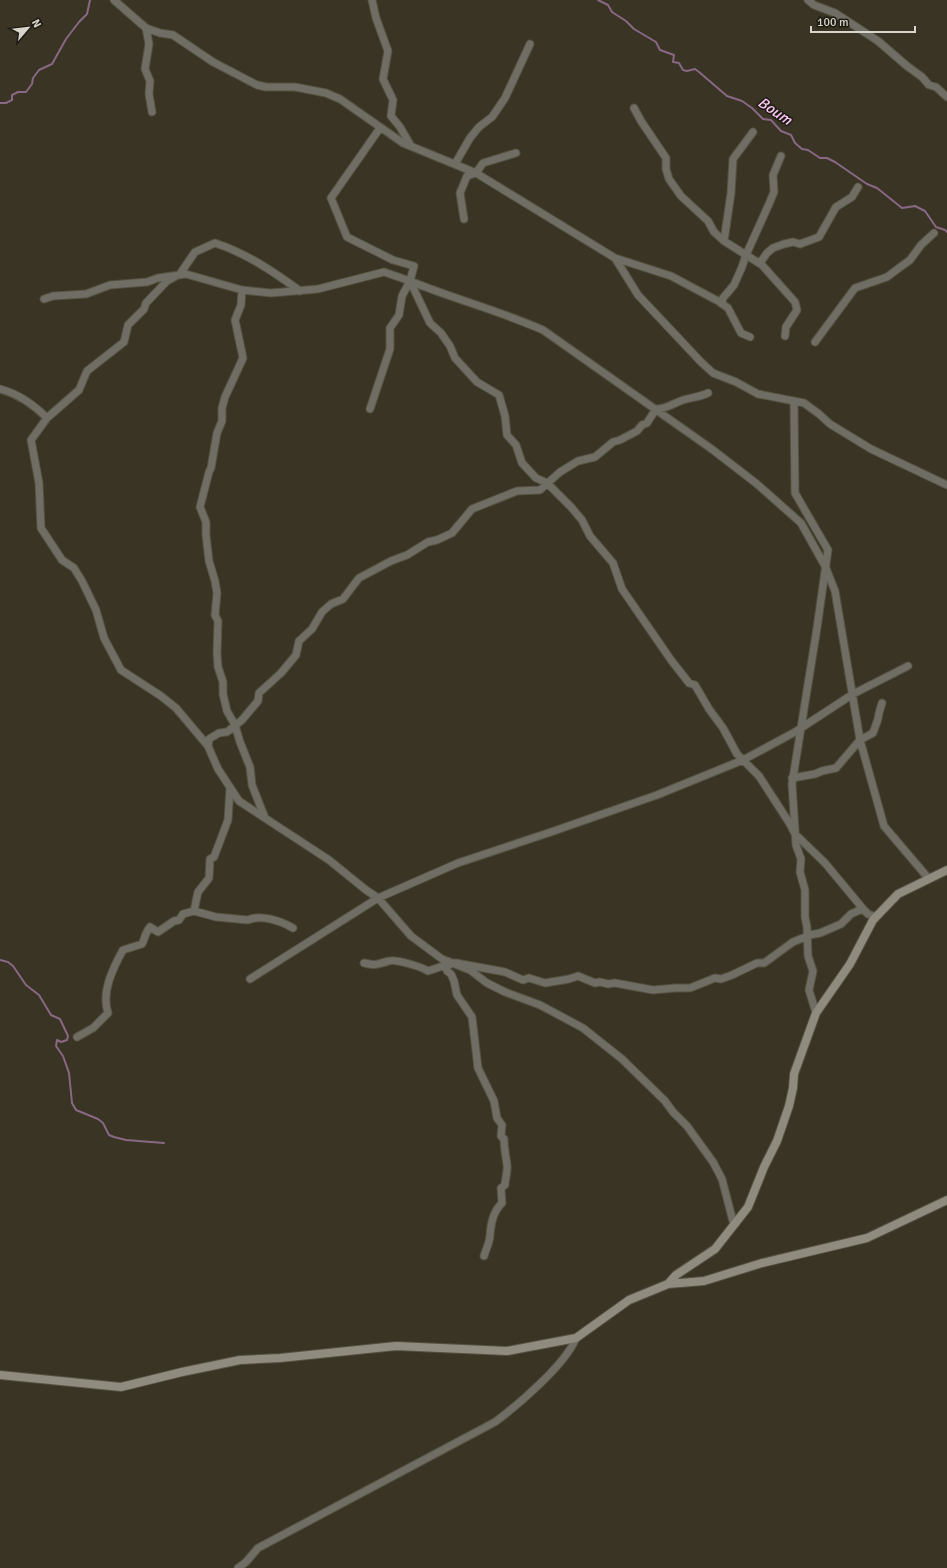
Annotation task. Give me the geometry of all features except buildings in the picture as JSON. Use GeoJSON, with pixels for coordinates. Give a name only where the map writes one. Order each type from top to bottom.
{"type":"FeatureCollection","features":[{"type":"Feature","properties":{"kind":"street"},"geometry":{"type":"LineString","coordinates":[[114,0],[146,28],[160,33],[173,35],[213,62],[257,85],[266,87],[295,88],[326,93],[340,99],[403,143],[476,173],[615,258],[685,282],[728,308],[741,333],[750,337]]}},
{"type":"Feature","properties":{"kind":"street"},"geometry":{"type":"LineString","coordinates":[[372,0],[376,18],[388,51],[383,79],[393,100],[391,116],[400,127],[410,146]]}},
{"type":"Feature","properties":{"kind":"street"},"geometry":{"type":"LineString","coordinates":[[808,0],[814,5],[835,13],[878,41],[922,77],[929,85],[936,87],[947,97]]}},
{"type":"Feature","properties":{"kind":"street"},"geometry":{"type":"LineString","coordinates":[[146,28],[149,44],[145,69],[150,81],[149,94],[152,112]]}},
{"type":"Feature","properties":{"kind":"street"},"geometry":{"type":"LineString","coordinates":[[455,164],[470,138],[479,127],[492,117],[505,98],[530,44]]}},
{"type":"Feature","properties":{"kind":"street"},"geometry":{"type":"LineString","coordinates":[[634,108],[666,158],[666,169],[669,179],[681,196],[708,221],[714,232],[724,241],[760,263],[773,275],[796,302],[797,310],[786,327],[785,336]]}},
{"type":"Feature","properties":{"kind":"street"},"geometry":{"type":"LineString","coordinates":[[370,409],[390,350],[390,328],[399,315],[402,296],[410,281],[414,266],[393,260],[348,237],[331,198],[380,128]]}},
{"type":"Feature","properties":{"kind":"street"},"geometry":{"type":"LineString","coordinates":[[724,241],[731,194],[733,159],[753,132]]}},
{"type":"Feature","properties":{"kind":"street"},"geometry":{"type":"LineString","coordinates":[[464,219],[460,193],[467,176],[476,173],[483,163],[516,153]]}},
{"type":"Feature","properties":{"kind":"street"},"geometry":{"type":"LineString","coordinates":[[722,304],[724,298],[734,285],[774,192],[773,176],[781,156]]}},
{"type":"Feature","properties":{"kind":"street"},"geometry":{"type":"LineString","coordinates":[[760,263],[767,253],[784,244],[793,242],[800,244],[819,238],[836,207],[852,197],[858,187]]}},
{"type":"Feature","properties":{"kind":"street"},"geometry":{"type":"LineString","coordinates":[[815,342],[855,288],[887,277],[910,260],[921,245],[934,233]]}},
{"type":"Feature","properties":{"kind":"street"},"geometry":{"type":"LineString","coordinates":[[300,291],[276,273],[234,249],[215,243],[195,252],[180,274],[167,281],[146,303],[144,309],[128,326],[124,342],[88,371],[79,390],[47,418],[31,440],[39,483],[41,528],[62,560],[74,568],[82,582],[96,610],[104,638],[121,670],[161,696],[176,708],[208,746],[218,769],[239,800],[329,860],[378,898],[407,932],[449,965],[470,970],[487,983],[505,992],[540,1005],[583,1028],[622,1059],[687,1126],[713,1162],[722,1179],[733,1221],[736,1223]]}},
{"type":"Feature","properties":{"kind":"street"},"geometry":{"type":"LineString","coordinates":[[615,258],[638,295],[713,373],[736,382],[758,394],[804,403],[820,414],[830,424],[871,449],[947,485]]}},
{"type":"Feature","properties":{"kind":"street"},"geometry":{"type":"LineString","coordinates":[[44,299],[53,296],[86,294],[110,285],[147,282],[158,278],[180,274],[192,275],[242,290],[272,293],[318,289],[384,272],[451,297],[515,318],[543,330],[713,450],[751,479],[801,523],[825,566],[835,590],[860,740],[884,826],[929,879]]}},
{"type":"Feature","properties":{"kind":"street"},"geometry":{"type":"LineString","coordinates":[[410,281],[430,323],[441,333],[450,346],[455,358],[477,382],[499,395],[505,416],[507,435],[516,445],[522,463],[536,478],[546,483],[572,506],[582,520],[590,536],[613,563],[622,590],[671,660],[689,683],[695,685],[723,728],[737,754],[759,776],[795,834],[826,863],[862,909],[868,914],[876,917]]}},
{"type":"Feature","properties":{"kind":"street"},"geometry":{"type":"LineString","coordinates":[[242,290],[241,305],[235,320],[243,358],[225,397],[222,408],[222,422],[200,507],[206,522],[209,561],[216,581],[216,615],[218,621],[217,653],[218,667],[223,682],[223,694],[227,710],[235,725],[250,767],[252,784],[265,818]]}},
{"type":"Feature","properties":{"kind":"street"},"geometry":{"type":"LineString","coordinates":[[0,389],[14,393],[35,406],[47,418]]}},
{"type":"Feature","properties":{"kind":"street"},"geometry":{"type":"LineString","coordinates":[[208,746],[209,739],[214,735],[227,732],[242,720],[258,701],[259,694],[281,673],[296,655],[299,641],[312,629],[322,612],[331,604],[343,599],[359,578],[391,561],[407,555],[428,542],[437,540],[452,533],[472,509],[517,491],[540,490],[560,472],[578,461],[595,457],[613,442],[637,431],[642,425],[647,423],[656,409],[667,407],[682,400],[697,398],[708,394]]}},
{"type":"Feature","properties":{"kind":"street"},"geometry":{"type":"LineString","coordinates":[[794,402],[795,493],[828,550],[817,628],[814,639],[812,663],[792,778],[796,845],[800,859],[800,872],[805,890],[804,917],[808,956],[813,971],[809,990],[816,1013]]}},
{"type":"Feature","properties":{"kind":"street"},"geometry":{"type":"LineString","coordinates":[[250,979],[378,898],[458,863],[656,795],[743,760],[801,729],[853,694],[908,666]]}},
{"type":"Feature","properties":{"kind":"street"},"geometry":{"type":"LineString","coordinates":[[792,778],[836,768],[860,740],[873,733],[882,704]]}},
{"type":"Feature","properties":{"kind":"street"},"geometry":{"type":"LineString","coordinates":[[194,911],[198,892],[209,878],[210,859],[214,857],[228,820],[230,788]]}},
{"type":"Feature","properties":{"kind":"street"},"geometry":{"type":"LineString","coordinates":[[668,1284],[676,1275],[715,1249],[748,1207],[764,1167],[777,1141],[789,1106],[794,1074],[816,1013],[850,964],[873,920],[898,894],[947,870]]}},
{"type":"Feature","properties":{"kind":"street"},"geometry":{"type":"LineString","coordinates":[[364,963],[375,965],[388,961],[395,961],[422,967],[428,971],[443,966],[468,964],[505,972],[523,980],[529,978],[545,983],[578,976],[595,983],[600,982],[608,984],[616,982],[653,990],[690,988],[715,978],[726,978],[757,963],[764,963],[793,942],[820,933],[840,924],[851,914],[862,909]]}},
{"type":"Feature","properties":{"kind":"street"},"geometry":{"type":"LineString","coordinates":[[77,1037],[93,1028],[108,1014],[105,1004],[108,985],[116,964],[123,950],[142,944],[145,938],[145,933],[150,927],[158,932],[179,920],[183,914],[194,911],[216,917],[248,920],[252,918],[265,918],[281,922],[293,928]]}},
{"type":"Feature","properties":{"kind":"street"},"geometry":{"type":"LineString","coordinates":[[449,965],[446,971],[451,974],[457,995],[472,1017],[478,1068],[494,1101],[496,1118],[502,1125],[502,1136],[504,1139],[507,1164],[505,1185],[501,1188],[502,1202],[496,1209],[484,1256]]}},
{"type":"Feature","properties":{"kind":"street"},"geometry":{"type":"LineString","coordinates":[[0,1374],[121,1387],[240,1360],[280,1358],[396,1346],[507,1351],[576,1338],[629,1300],[668,1284],[704,1281],[762,1263],[867,1238],[947,1200]]}},
{"type":"Feature","properties":{"kind":"street"},"geometry":{"type":"LineString","coordinates":[[238,1568],[246,1562],[258,1548],[495,1422],[525,1398],[552,1371],[573,1345],[576,1338]]}},
{"type":"Feature","properties":{"kind":"waterway"},"geometry":{"type":"LineString","coordinates":[[0,103],[6,103],[12,100],[12,95],[18,92],[26,92],[39,70],[52,64],[66,39],[87,14],[90,0]]}},
{"type":"Feature","properties":{"kind":"waterway","name":"Boum"},"geometry":{"type":"LineString","coordinates":[[598,0],[608,5],[612,12],[626,21],[634,29],[656,42],[660,50],[674,55],[673,62],[679,63],[683,70],[687,71],[695,69],[727,96],[742,101],[763,119],[771,120],[781,131],[791,135],[795,143],[802,149],[808,150],[820,158],[827,158],[835,162],[867,184],[877,188],[902,208],[915,206],[925,211],[936,227],[947,232]]}},
{"type":"Feature","properties":{"kind":"waterway"},"geometry":{"type":"LineString","coordinates":[[0,960],[8,962],[13,966],[26,985],[39,995],[51,1015],[60,1019],[68,1036],[67,1040],[61,1042],[57,1040],[56,1046],[63,1056],[69,1073],[72,1103],[76,1110],[98,1119],[103,1123],[109,1135],[114,1137],[126,1140],[164,1143]]}}]}
